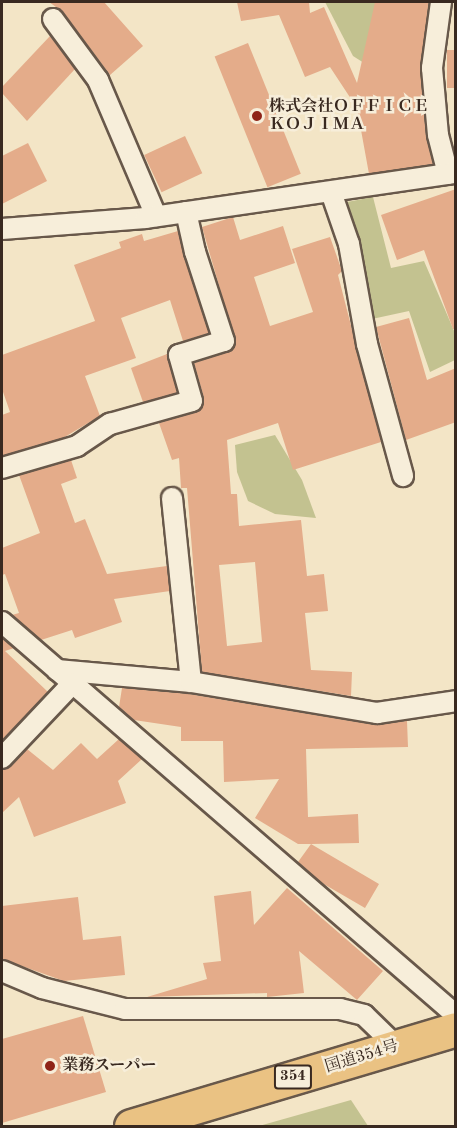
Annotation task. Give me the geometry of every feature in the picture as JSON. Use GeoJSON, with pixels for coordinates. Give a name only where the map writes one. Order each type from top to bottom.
{"type":"FeatureCollection","features":[{"type":"Feature","properties":{"kind":"highway","name":"国道354号"},"geometry":{"type":"LineString","coordinates":[[131,1126],[456,1029]]}},
{"type":"Feature","properties":{"kind":"street"},"geometry":{"type":"LineString","coordinates":[[2,229],[156,216],[452,173],[438,135],[432,68],[441,2]]}},
{"type":"Feature","properties":{"kind":"street"},"geometry":{"type":"LineString","coordinates":[[53,19],[98,80],[156,216]]}},
{"type":"Feature","properties":{"kind":"street"},"geometry":{"type":"LineString","coordinates":[[332,192],[349,244],[367,344],[403,476]]}},
{"type":"Feature","properties":{"kind":"street"},"geometry":{"type":"LineString","coordinates":[[2,468],[77,446],[111,424],[192,401],[179,355],[224,341],[195,252],[186,212]]}},
{"type":"Feature","properties":{"kind":"street"},"geometry":{"type":"LineString","coordinates":[[172,498],[191,682]]}},
{"type":"Feature","properties":{"kind":"street"},"geometry":{"type":"LineString","coordinates":[[2,622],[456,1015]]}},
{"type":"Feature","properties":{"kind":"street"},"geometry":{"type":"LineString","coordinates":[[57,670],[191,682],[377,713],[456,701]]}},
{"type":"Feature","properties":{"kind":"street"},"geometry":{"type":"LineString","coordinates":[[2,758],[73,684]]}},
{"type":"Feature","properties":{"kind":"street"},"geometry":{"type":"LineString","coordinates":[[2,971],[42,988],[125,1009],[340,1008],[364,1015],[396,1046]]}},
{"type":"Feature","properties":{"kind":"shaded area"},"geometry":{"type":"Polygon","coordinates":[[[325,2],[385,2],[390,48],[375,70],[353,56],[325,2]]]}},
{"type":"Feature","properties":{"kind":"shaded area"},"geometry":{"type":"Polygon","coordinates":[[[373,197],[391,268],[424,261],[455,333],[455,360],[430,372],[409,311],[372,319],[342,203],[373,197]]]}},
{"type":"Feature","properties":{"kind":"shaded area"},"geometry":{"type":"Polygon","coordinates":[[[275,435],[302,480],[316,518],[275,514],[248,501],[237,472],[235,445],[275,435]]]}},
{"type":"Feature","properties":{"kind":"shaded area"},"geometry":{"type":"Polygon","coordinates":[[[351,1100],[368,1126],[259,1126],[351,1100]]]}},
{"type":"Feature","properties":{"kind":"building"},"geometry":{"type":"Polygon","coordinates":[[[49,2],[104,2],[143,46],[110,75],[63,12],[49,2]]]}},
{"type":"Feature","properties":{"kind":"building"},"geometry":{"type":"Polygon","coordinates":[[[237,2],[309,2],[310,13],[324,7],[357,83],[375,2],[429,2],[420,69],[426,136],[433,164],[369,174],[357,108],[330,67],[305,77],[279,15],[241,21],[237,2]]]}},
{"type":"Feature","properties":{"kind":"building"},"geometry":{"type":"Polygon","coordinates":[[[50,36],[75,69],[27,121],[2,93],[2,87],[50,36]]]}},
{"type":"Feature","properties":{"kind":"building","name":"株式会社ＯＦＦＩＣＥ ＫＯＪＩＭＡ"},"geometry":{"type":"Polygon","coordinates":[[[248,43],[301,174],[267,187],[215,56],[248,43]]]}},
{"type":"Feature","properties":{"kind":"building"},"geometry":{"type":"Polygon","coordinates":[[[447,50],[456,50],[456,88],[447,88],[447,50]]]}},
{"type":"Feature","properties":{"kind":"building"},"geometry":{"type":"Polygon","coordinates":[[[185,136],[202,173],[162,192],[144,155],[185,136]]]}},
{"type":"Feature","properties":{"kind":"building"},"geometry":{"type":"Polygon","coordinates":[[[28,143],[47,181],[2,204],[2,156],[28,143]]]}},
{"type":"Feature","properties":{"kind":"building"},"geometry":{"type":"Polygon","coordinates":[[[456,189],[456,329],[453,329],[424,250],[397,260],[381,215],[456,189]]]}},
{"type":"Feature","properties":{"kind":"building"},"geometry":{"type":"Polygon","coordinates":[[[233,217],[240,240],[283,226],[295,263],[254,277],[270,326],[313,312],[292,249],[330,237],[342,271],[338,275],[381,442],[293,470],[278,423],[227,440],[231,494],[237,494],[239,526],[301,520],[307,576],[324,574],[328,611],[305,613],[311,670],[352,672],[351,696],[202,672],[187,488],[181,488],[179,458],[172,460],[159,423],[201,409],[204,398],[194,363],[228,352],[236,344],[202,227],[233,217]],[[255,562],[219,565],[227,646],[262,642],[255,562]]]}},
{"type":"Feature","properties":{"kind":"building"},"geometry":{"type":"Polygon","coordinates":[[[178,231],[209,333],[183,341],[170,300],[121,318],[136,358],[85,376],[100,416],[63,438],[2,456],[2,415],[10,412],[2,389],[2,355],[95,321],[74,265],[121,248],[119,242],[142,234],[144,241],[178,231]]]}},
{"type":"Feature","properties":{"kind":"building"},"geometry":{"type":"Polygon","coordinates":[[[409,318],[427,380],[456,368],[456,422],[406,440],[376,327],[409,318]]]}},
{"type":"Feature","properties":{"kind":"building"},"geometry":{"type":"Polygon","coordinates":[[[167,354],[177,393],[143,402],[131,368],[167,354]]]}},
{"type":"Feature","properties":{"kind":"building"},"geometry":{"type":"Polygon","coordinates":[[[71,460],[77,478],[61,484],[75,523],[85,519],[107,574],[167,566],[170,591],[114,599],[122,622],[75,638],[72,630],[41,640],[12,615],[19,613],[5,574],[2,575],[2,548],[40,533],[19,475],[71,460]]]}},
{"type":"Feature","properties":{"kind":"building"},"geometry":{"type":"Polygon","coordinates":[[[2,637],[14,648],[5,651],[48,692],[2,741],[2,637]]]}},
{"type":"Feature","properties":{"kind":"building"},"geometry":{"type":"Polygon","coordinates":[[[122,688],[189,694],[375,725],[407,721],[408,747],[306,749],[308,817],[358,814],[359,843],[298,844],[255,818],[279,779],[224,782],[223,741],[181,741],[181,727],[134,720],[119,707],[122,688]]]}},
{"type":"Feature","properties":{"kind":"building"},"geometry":{"type":"Polygon","coordinates":[[[119,739],[142,759],[118,781],[126,803],[34,837],[19,797],[2,813],[2,770],[10,767],[27,749],[53,770],[81,743],[97,759],[119,739]]]}},
{"type":"Feature","properties":{"kind":"building"},"geometry":{"type":"Polygon","coordinates":[[[311,844],[379,884],[365,908],[322,883],[298,862],[311,844]]]}},
{"type":"Feature","properties":{"kind":"building"},"geometry":{"type":"Polygon","coordinates":[[[287,888],[383,971],[357,1000],[299,951],[304,993],[267,997],[267,993],[147,997],[207,979],[203,963],[221,961],[214,896],[251,891],[254,925],[287,888]]]}},
{"type":"Feature","properties":{"kind":"building"},"geometry":{"type":"Polygon","coordinates":[[[78,897],[83,940],[121,936],[125,975],[64,981],[2,959],[2,906],[78,897]]]}},
{"type":"Feature","properties":{"kind":"building","name":"業務スーパー"},"geometry":{"type":"Polygon","coordinates":[[[83,1016],[106,1092],[2,1123],[2,1039],[83,1016]]]}},
{"type":"Feature","properties":{"kind":"place","name":"株式会社ＯＦＦＩＣＥ ＫＯＪＩＭＡ"},"geometry":{"type":"Point","coordinates":[257,116]}},
{"type":"Feature","properties":{"kind":"place","name":"業務スーパー"},"geometry":{"type":"Point","coordinates":[50,1066]}}]}
